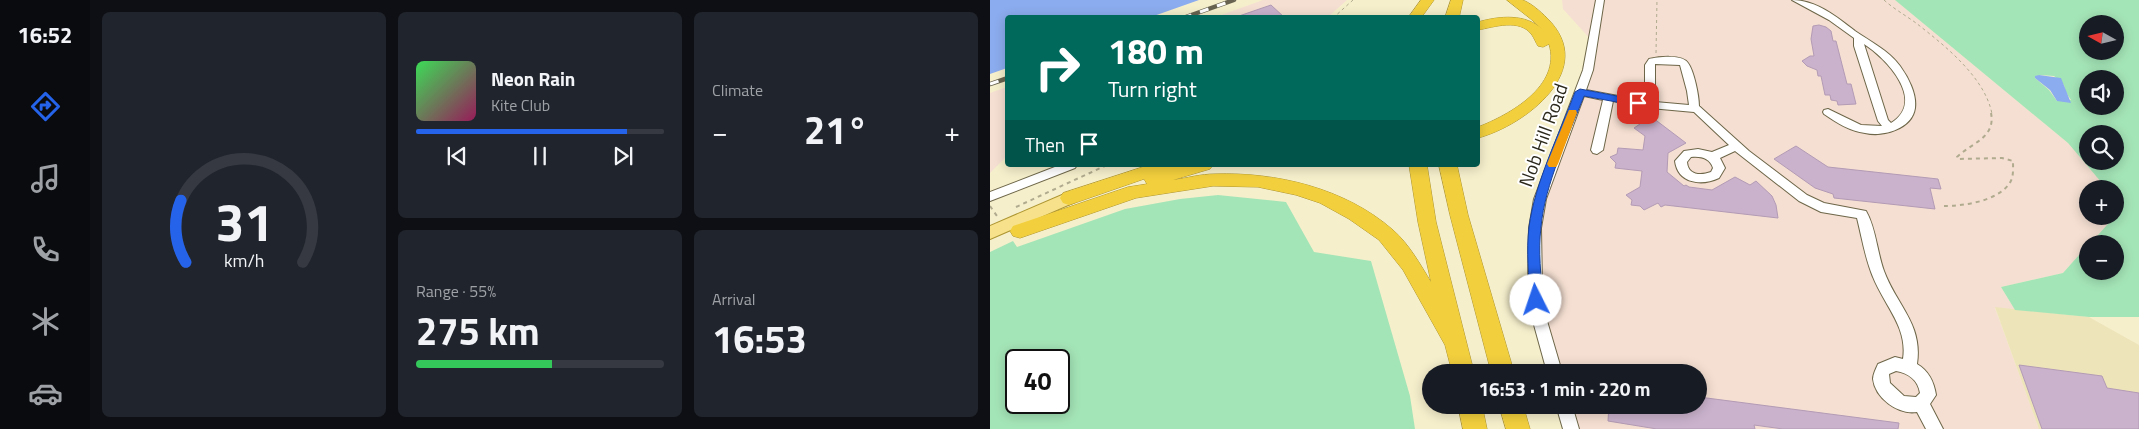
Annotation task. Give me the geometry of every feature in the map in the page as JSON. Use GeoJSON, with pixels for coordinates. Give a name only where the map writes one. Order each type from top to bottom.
{"type":"FeatureCollection","features":[{"type":"Feature","properties":{"kind":"highway"},"geometry":{"type":"LineString","coordinates":[[1416,15],[1428,0]]}},
{"type":"Feature","properties":{"kind":"highway"},"geometry":{"type":"LineString","coordinates":[[1429,15],[1434,0]]}},
{"type":"Feature","properties":{"kind":"highway"},"geometry":{"type":"LineString","coordinates":[[1453,15],[1457,0]]}},
{"type":"Feature","properties":{"kind":"highway"},"geometry":{"type":"LineString","coordinates":[[1480,132],[1519,114],[1538,99],[1552,80],[1557,62],[1556,45],[1549,30],[1537,16],[1513,0]]}},
{"type":"Feature","properties":{"kind":"highway"},"geometry":{"type":"LineString","coordinates":[[1480,26],[1501,21],[1515,22],[1531,27],[1542,36],[1546,52],[1544,66],[1535,83],[1518,101],[1497,114],[1480,121]]}},
{"type":"Feature","properties":{"kind":"highway"},"geometry":{"type":"LineString","coordinates":[[1069,198],[1139,167]]}},
{"type":"Feature","properties":{"kind":"highway"},"geometry":{"type":"LineString","coordinates":[[1069,198],[1162,167]]}},
{"type":"Feature","properties":{"kind":"highway"},"geometry":{"type":"LineString","coordinates":[[1020,231],[1104,194],[1197,167]]}},
{"type":"Feature","properties":{"kind":"highway"},"geometry":{"type":"LineString","coordinates":[[1418,167],[1427,222],[1461,364]]}},
{"type":"Feature","properties":{"kind":"highway"},"geometry":{"type":"LineString","coordinates":[[1448,167],[1459,215],[1501,364]]}},
{"type":"Feature","properties":{"kind":"highway"},"geometry":{"type":"LineString","coordinates":[[1020,231],[1134,192],[1214,180],[1258,181],[1298,188],[1326,198],[1356,214],[1386,235],[1410,264],[1457,345]]}},
{"type":"Feature","properties":{"kind":"highway"},"geometry":{"type":"LineString","coordinates":[[1472,414],[1475,429]]}},
{"type":"Feature","properties":{"kind":"highway"},"geometry":{"type":"LineString","coordinates":[[1514,414],[1518,429]]}},
{"type":"Feature","properties":{"kind":"main road"},"geometry":{"type":"LineString","coordinates":[[990,233],[1069,198]]}},
{"type":"Feature","properties":{"kind":"main road"},"geometry":{"type":"LineString","coordinates":[[990,244],[1020,231]]}},
{"type":"Feature","properties":{"kind":"street","name":"Nob Hill Road"},"geometry":{"type":"LineString","coordinates":[[1552,364],[1538,314],[1535,287],[1535,228],[1540,199],[1588,70],[1600,0]]}},
{"type":"Feature","properties":{"kind":"street"},"geometry":{"type":"LineString","coordinates":[[1796,0],[1836,21],[1859,38],[1883,52],[1898,69],[1906,83],[1911,104],[1909,115],[1900,123],[1890,128],[1866,130],[1845,124],[1828,112]]}},
{"type":"Feature","properties":{"kind":"street"},"geometry":{"type":"LineString","coordinates":[[1859,38],[1859,46],[1883,121],[1890,128]]}},
{"type":"Feature","properties":{"kind":"street"},"geometry":{"type":"LineString","coordinates":[[1650,104],[1650,65],[1652,62],[1679,61],[1684,64],[1689,86],[1695,98],[1694,108]]}},
{"type":"Feature","properties":{"kind":"street"},"geometry":{"type":"LineString","coordinates":[[1580,92],[1650,104],[1694,108],[1703,112],[1736,146],[1773,178],[1803,198],[1821,207],[1862,214],[1881,281],[1895,303],[1911,336],[1913,352],[1909,368]]}},
{"type":"Feature","properties":{"kind":"street"},"geometry":{"type":"LineString","coordinates":[[1597,150],[1608,98]]}},
{"type":"Feature","properties":{"kind":"street"},"geometry":{"type":"LineString","coordinates":[[1712,157],[1736,146]]}},
{"type":"Feature","properties":{"kind":"street"},"geometry":{"type":"LineString","coordinates":[[990,197],[1066,167]]}},
{"type":"Feature","properties":{"kind":"street"},"geometry":{"type":"LineString","coordinates":[[1895,364],[1909,368],[1916,372],[1926,383],[1928,395],[1921,404],[1915,406],[1898,402],[1891,397],[1882,384],[1881,373],[1884,368],[1895,364]]}},
{"type":"Feature","properties":{"kind":"street"},"geometry":{"type":"LineString","coordinates":[[1921,404],[1935,429]]}},
{"type":"Feature","properties":{"kind":"street"},"geometry":{"type":"LineString","coordinates":[[1567,414],[1571,429]]}},
{"type":"Feature","properties":{"kind":"path"},"geometry":{"type":"LineString","coordinates":[[1336,15],[1353,0]]}},
{"type":"Feature","properties":{"kind":"path"},"geometry":{"type":"LineString","coordinates":[[1884,0],[1918,24],[1950,53],[1975,78],[1990,103],[1994,116],[1988,133],[1960,154],[1957,157],[1958,159],[2002,158],[2013,161],[2010,184],[2003,190],[1958,207],[1944,206]]}},
{"type":"Feature","properties":{"kind":"path"},"geometry":{"type":"LineString","coordinates":[[1010,210],[1103,167]]}},
{"type":"Feature","properties":{"kind":"path"},"geometry":{"type":"LineString","coordinates":[[990,206],[997,216]]}},
{"type":"Feature","properties":{"kind":"path"},"geometry":{"type":"LineString","coordinates":[[990,219],[1004,213]]}},
{"type":"Feature","properties":{"kind":"shaded area"},"geometry":{"type":"Polygon","coordinates":[[[1263,0],[1347,0],[1330,15],[1221,15],[1263,0]]]}},
{"type":"Feature","properties":{"kind":"shaded area"},"geometry":{"type":"Polygon","coordinates":[[[1562,0],[1895,0],[2068,143],[2079,156],[2079,170],[2091,170],[2099,180],[2079,180],[2079,225],[2107,225],[2098,235],[2079,235],[2079,255],[2063,273],[2001,287],[2015,310],[1995,308],[2039,429],[1571,429],[1567,414],[1707,414],[1707,364],[1552,364],[1549,354],[1535,228],[1593,42],[1563,9],[1562,0]]]}},
{"type":"Feature","properties":{"kind":"shaded area"},"geometry":{"type":"Polygon","coordinates":[[[1005,88],[1005,158],[990,173],[990,93],[1005,88]]]}},
{"type":"Feature","properties":{"kind":"shaded area"},"geometry":{"type":"Polygon","coordinates":[[[1995,307],[2089,317],[2139,345],[2139,429],[2039,429],[1995,307]]]}},
{"type":"Feature","properties":{"kind":"green space"},"geometry":{"type":"Polygon","coordinates":[[[1895,0],[2139,0],[2139,317],[2089,317],[2015,310],[2001,287],[2063,273],[2079,255],[2079,280],[2124,280],[2124,235],[2098,235],[2107,225],[2124,225],[2124,180],[2099,180],[2091,170],[2124,170],[2124,125],[2079,125],[2079,156],[2068,143],[1895,0]],[[2039,75],[2035,78],[2049,90],[2057,101],[2071,100],[2065,91],[2064,85],[2054,76],[2039,75]]]}},
{"type":"Feature","properties":{"kind":"green space"},"geometry":{"type":"Polygon","coordinates":[[[1218,195],[1286,202],[1314,252],[1371,261],[1410,396],[1415,429],[990,429],[990,252],[1013,241],[1017,247],[1125,209],[1180,199],[1218,195]]]}},
{"type":"Feature","properties":{"kind":"water"},"geometry":{"type":"Polygon","coordinates":[[[990,0],[1199,0],[1157,15],[1005,15],[1005,69],[990,74],[990,0]]]}},
{"type":"Feature","properties":{"kind":"water"},"geometry":{"type":"Polygon","coordinates":[[[2035,76],[2061,78],[2071,103],[2057,101],[2050,90],[2035,78],[2035,76]]]}},
{"type":"Feature","properties":{"kind":"building"},"geometry":{"type":"Polygon","coordinates":[[[1271,5],[1282,15],[1242,15],[1271,5]]]}},
{"type":"Feature","properties":{"kind":"building"},"geometry":{"type":"Polygon","coordinates":[[[1819,25],[1831,31],[1833,41],[1836,41],[1847,84],[1851,84],[1856,104],[1838,105],[1837,101],[1831,100],[1830,95],[1825,95],[1821,76],[1818,76],[1817,70],[1807,66],[1802,61],[1810,56],[1814,56],[1811,39],[1813,26],[1819,25]]]}},
{"type":"Feature","properties":{"kind":"building"},"geometry":{"type":"Polygon","coordinates":[[[1653,118],[1686,143],[1668,153],[1667,172],[1684,186],[1712,190],[1735,177],[1750,185],[1756,181],[1772,196],[1778,218],[1665,205],[1661,207],[1658,203],[1644,210],[1640,206],[1631,205],[1632,200],[1626,195],[1640,187],[1642,171],[1615,168],[1616,163],[1610,157],[1617,154],[1618,148],[1643,150],[1645,136],[1634,128],[1640,124],[1640,120],[1648,121],[1653,118]]]}},
{"type":"Feature","properties":{"kind":"building"},"geometry":{"type":"Polygon","coordinates":[[[1796,146],[1828,167],[1938,179],[1941,189],[1930,188],[1935,209],[1834,198],[1833,194],[1815,188],[1774,159],[1796,146]]]}},
{"type":"Feature","properties":{"kind":"building"},"geometry":{"type":"Polygon","coordinates":[[[2019,365],[2102,376],[2107,388],[2139,393],[2139,429],[2042,429],[2019,365]]]}},
{"type":"Feature","properties":{"kind":"building"},"geometry":{"type":"Polygon","coordinates":[[[1707,398],[1899,423],[1898,429],[1783,429],[1754,425],[1755,429],[1657,429],[1608,421],[1608,414],[1707,414],[1707,398]]]}},
{"type":"Feature","properties":{"kind":"railway"},"geometry":{"type":"LineString","coordinates":[[1192,15],[1234,0]]}},
{"type":"Feature","properties":{"kind":"railway"},"geometry":{"type":"LineString","coordinates":[[990,84],[1005,79]]}},
{"type":"Feature","properties":{"kind":"slow traffic"},"geometry":{"type":"LineString","coordinates":[[1553,164],[1572,113]]}},
{"type":"Feature","properties":{"kind":"route"},"geometry":{"type":"LineString","coordinates":[[1536,300],[1535,228],[1540,199],[1580,92],[1638,103]]}}]}
